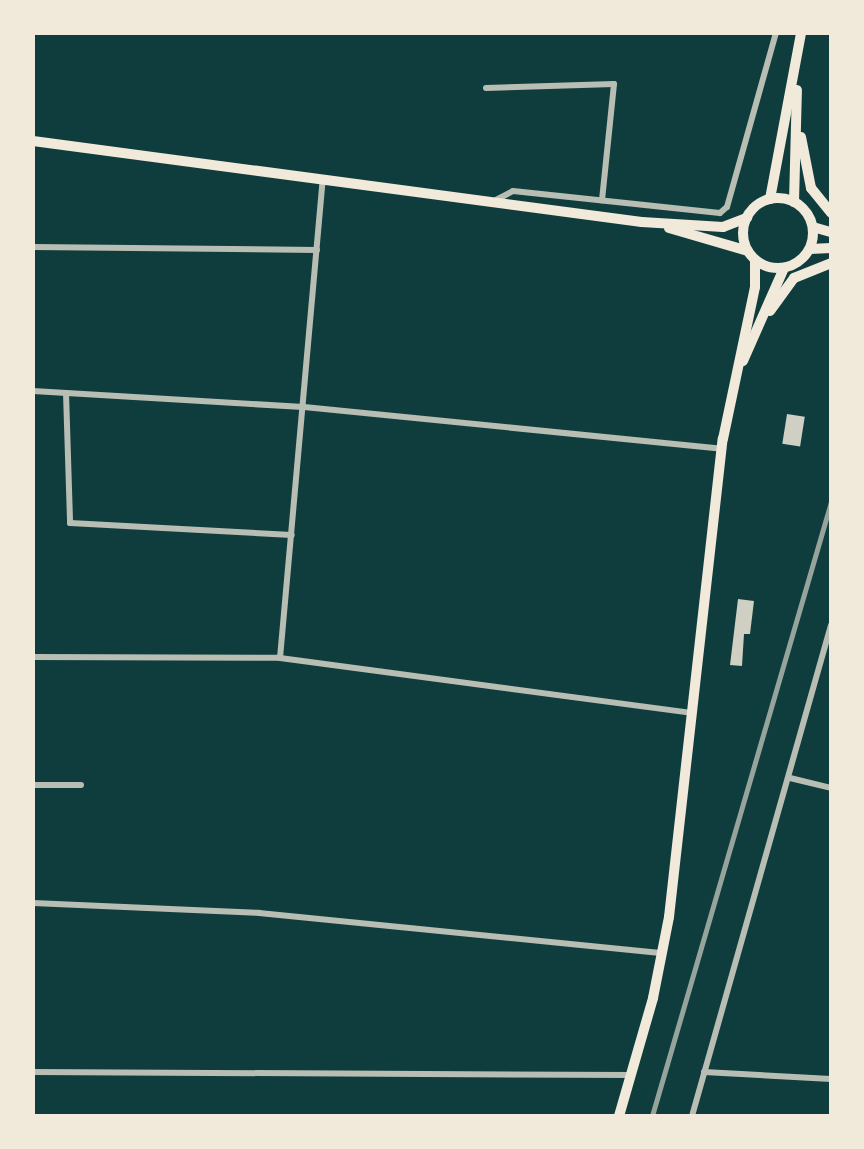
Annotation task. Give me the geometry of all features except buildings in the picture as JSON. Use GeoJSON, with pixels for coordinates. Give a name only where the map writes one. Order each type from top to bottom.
{"type":"FeatureCollection","features":[{"type":"Feature","properties":{"kind":"highway"},"geometry":{"type":"LineString","coordinates":[[33,141],[323,176],[642,222],[723,227],[747,218],[770,199],[794,202],[813,227],[831,232]]}},
{"type":"Feature","properties":{"kind":"highway"},"geometry":{"type":"LineString","coordinates":[[747,218],[743,229],[751,256]]}},
{"type":"Feature","properties":{"kind":"highway"},"geometry":{"type":"LineString","coordinates":[[642,222],[784,268],[810,249],[831,248]]}},
{"type":"Feature","properties":{"kind":"highway"},"geometry":{"type":"LineString","coordinates":[[810,249],[813,227]]}},
{"type":"Feature","properties":{"kind":"main road"},"geometry":{"type":"LineString","coordinates":[[770,199],[797,70],[801,33]]}},
{"type":"Feature","properties":{"kind":"main road"},"geometry":{"type":"LineString","coordinates":[[794,202],[797,70]]}},
{"type":"Feature","properties":{"kind":"main road"},"geometry":{"type":"LineString","coordinates":[[797,109],[808,178],[831,213]]}},
{"type":"Feature","properties":{"kind":"main road"},"geometry":{"type":"LineString","coordinates":[[619,1116],[663,953],[722,449],[755,287],[751,256]]}},
{"type":"Feature","properties":{"kind":"main road"},"geometry":{"type":"LineString","coordinates":[[738,371],[785,285],[831,263]]}},
{"type":"Feature","properties":{"kind":"main road"},"geometry":{"type":"LineString","coordinates":[[762,324],[784,268]]}},
{"type":"Feature","properties":{"kind":"street"},"geometry":{"type":"LineString","coordinates":[[496,200],[513,191],[708,214],[724,211],[776,33]]}},
{"type":"Feature","properties":{"kind":"street"},"geometry":{"type":"LineString","coordinates":[[486,88],[614,84],[602,200]]}},
{"type":"Feature","properties":{"kind":"street"},"geometry":{"type":"LineString","coordinates":[[280,658],[323,176]]}},
{"type":"Feature","properties":{"kind":"street"},"geometry":{"type":"LineString","coordinates":[[33,247],[317,250]]}},
{"type":"Feature","properties":{"kind":"street"},"geometry":{"type":"LineString","coordinates":[[33,391],[304,407],[722,449]]}},
{"type":"Feature","properties":{"kind":"street"},"geometry":{"type":"LineString","coordinates":[[66,393],[70,523],[292,535]]}},
{"type":"Feature","properties":{"kind":"street"},"geometry":{"type":"LineString","coordinates":[[692,1116],[790,778],[831,625]]}},
{"type":"Feature","properties":{"kind":"street"},"geometry":{"type":"LineString","coordinates":[[33,657],[280,658],[693,714]]}},
{"type":"Feature","properties":{"kind":"street"},"geometry":{"type":"LineString","coordinates":[[790,778],[831,788]]}},
{"type":"Feature","properties":{"kind":"street"},"geometry":{"type":"LineString","coordinates":[[33,785],[81,785]]}},
{"type":"Feature","properties":{"kind":"street"},"geometry":{"type":"LineString","coordinates":[[33,903],[259,913],[663,953]]}},
{"type":"Feature","properties":{"kind":"street"},"geometry":{"type":"LineString","coordinates":[[33,1072],[610,1072],[631,1075]]}},
{"type":"Feature","properties":{"kind":"street"},"geometry":{"type":"LineString","coordinates":[[704,1072],[831,1079]]}},
{"type":"Feature","properties":{"kind":"railway"},"geometry":{"type":"LineString","coordinates":[[652,1116],[831,502]]}}]}
